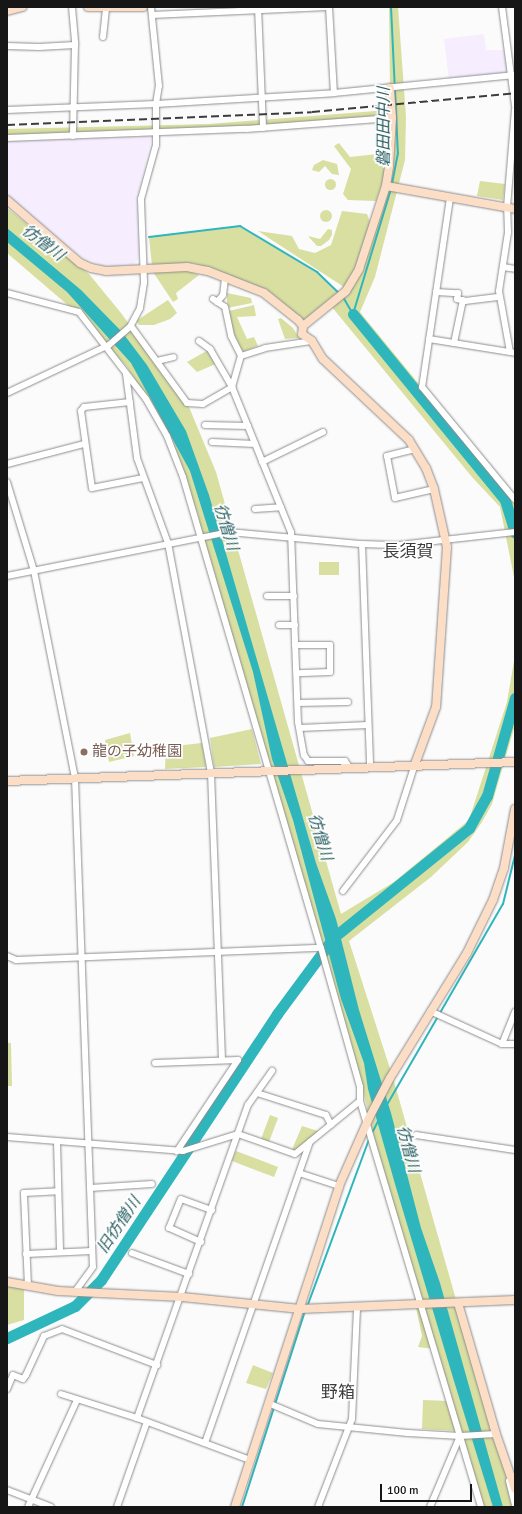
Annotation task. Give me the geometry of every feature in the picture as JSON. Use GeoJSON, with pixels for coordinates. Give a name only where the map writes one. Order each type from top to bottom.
{"type":"FeatureCollection","features":[{"type":"Feature","properties":{"kind":"street"},"geometry":{"type":"LineString","coordinates":[[8,7],[7,12],[22,7]]}},
{"type":"Feature","properties":{"kind":"street"},"geometry":{"type":"LineString","coordinates":[[72,7],[75,45],[73,107],[74,136]]}},
{"type":"Feature","properties":{"kind":"street"},"geometry":{"type":"LineString","coordinates":[[88,7],[143,7]]}},
{"type":"Feature","properties":{"kind":"street"},"geometry":{"type":"LineString","coordinates":[[8,391],[108,345],[131,327],[143,292],[141,199],[156,146],[156,104],[160,72],[151,7]]}},
{"type":"Feature","properties":{"kind":"street"},"geometry":{"type":"LineString","coordinates":[[152,16],[258,9],[329,7],[334,92]]}},
{"type":"Feature","properties":{"kind":"street"},"geometry":{"type":"LineString","coordinates":[[502,7],[513,75],[515,106]]}},
{"type":"Feature","properties":{"kind":"street"},"geometry":{"type":"LineString","coordinates":[[103,37],[109,8]]}},
{"type":"Feature","properties":{"kind":"street"},"geometry":{"type":"LineString","coordinates":[[258,9],[263,97],[263,128]]}},
{"type":"Feature","properties":{"kind":"street"},"geometry":{"type":"LineString","coordinates":[[7,46],[39,47],[75,45]]}},
{"type":"Feature","properties":{"kind":"street"},"geometry":{"type":"LineString","coordinates":[[7,110],[156,104],[263,97],[390,88],[513,75]]}},
{"type":"Feature","properties":{"kind":"street"},"geometry":{"type":"LineString","coordinates":[[343,891],[397,820],[415,764],[436,707],[447,540],[434,489],[415,449],[396,425],[337,374],[323,359],[312,341],[302,334],[303,326],[331,306],[353,282],[386,186],[391,151],[392,118],[390,88]]}},
{"type":"Feature","properties":{"kind":"street"},"geometry":{"type":"LineString","coordinates":[[429,339],[513,353],[500,297],[511,208],[515,109]]}},
{"type":"Feature","properties":{"kind":"street"},"geometry":{"type":"LineString","coordinates":[[7,138],[156,134],[263,128],[392,118]]}},
{"type":"Feature","properties":{"kind":"street"},"geometry":{"type":"LineString","coordinates":[[386,186],[511,208]]}},
{"type":"Feature","properties":{"kind":"street"},"geometry":{"type":"LineString","coordinates":[[450,198],[422,387],[515,500]]}},
{"type":"Feature","properties":{"kind":"street"},"geometry":{"type":"LineString","coordinates":[[7,200],[80,263],[106,271],[187,267],[225,278],[264,293],[303,326]]}},
{"type":"Feature","properties":{"kind":"street"},"geometry":{"type":"LineString","coordinates":[[503,267],[515,269]]}},
{"type":"Feature","properties":{"kind":"street"},"geometry":{"type":"LineString","coordinates":[[131,327],[187,403],[203,404],[232,387],[241,356],[231,336],[224,307],[215,300],[223,295],[225,278]]}},
{"type":"Feature","properties":{"kind":"street"},"geometry":{"type":"LineString","coordinates":[[436,292],[458,293],[457,300],[500,297]]}},
{"type":"Feature","properties":{"kind":"street"},"geometry":{"type":"LineString","coordinates":[[7,293],[79,312],[108,345],[126,370],[146,399],[167,436],[189,494],[271,771],[360,1087],[360,1101],[368,1120],[481,1507]]}},
{"type":"Feature","properties":{"kind":"street"},"geometry":{"type":"LineString","coordinates":[[454,343],[463,300]]}},
{"type":"Feature","properties":{"kind":"street"},"geometry":{"type":"LineString","coordinates":[[199,341],[210,349],[232,387],[281,507],[291,538],[298,703],[304,755],[308,761],[345,761],[349,767]]}},
{"type":"Feature","properties":{"kind":"street"},"geometry":{"type":"LineString","coordinates":[[241,356],[265,348],[312,341]]}},
{"type":"Feature","properties":{"kind":"street"},"geometry":{"type":"LineString","coordinates":[[157,361],[174,357]]}},
{"type":"Feature","properties":{"kind":"street"},"geometry":{"type":"LineString","coordinates":[[126,370],[132,434],[143,478],[168,543],[212,773],[222,1060]]}},
{"type":"Feature","properties":{"kind":"street"},"geometry":{"type":"LineString","coordinates":[[130,402],[84,407],[80,416],[84,444],[92,488],[143,478]]}},
{"type":"Feature","properties":{"kind":"street"},"geometry":{"type":"LineString","coordinates":[[205,425],[248,426]]}},
{"type":"Feature","properties":{"kind":"street"},"geometry":{"type":"LineString","coordinates":[[262,462],[323,432]]}},
{"type":"Feature","properties":{"kind":"street"},"geometry":{"type":"LineString","coordinates":[[212,442],[255,444]]}},
{"type":"Feature","properties":{"kind":"street"},"geometry":{"type":"LineString","coordinates":[[7,464],[84,444]]}},
{"type":"Feature","properties":{"kind":"street"},"geometry":{"type":"LineString","coordinates":[[415,449],[387,456],[395,498],[434,489]]}},
{"type":"Feature","properties":{"kind":"street"},"geometry":{"type":"LineString","coordinates":[[7,482],[34,571],[75,778],[93,1267],[75,1292]]}},
{"type":"Feature","properties":{"kind":"street"},"geometry":{"type":"LineString","coordinates":[[255,509],[281,507]]}},
{"type":"Feature","properties":{"kind":"street"},"geometry":{"type":"LineString","coordinates":[[7,576],[229,532],[362,544],[399,545],[515,532]]}},
{"type":"Feature","properties":{"kind":"street"},"geometry":{"type":"LineString","coordinates":[[362,544],[370,766]]}},
{"type":"Feature","properties":{"kind":"street"},"geometry":{"type":"LineString","coordinates":[[267,596],[294,596]]}},
{"type":"Feature","properties":{"kind":"street"},"geometry":{"type":"LineString","coordinates":[[279,625],[295,625]]}},
{"type":"Feature","properties":{"kind":"street"},"geometry":{"type":"LineString","coordinates":[[296,645],[330,645],[330,672],[297,673]]}},
{"type":"Feature","properties":{"kind":"street"},"geometry":{"type":"LineString","coordinates":[[298,703],[348,702]]}},
{"type":"Feature","properties":{"kind":"street"},"geometry":{"type":"LineString","coordinates":[[300,728],[368,724]]}},
{"type":"Feature","properties":{"kind":"street"},"geometry":{"type":"LineString","coordinates":[[7,781],[415,764],[515,762]]}},
{"type":"Feature","properties":{"kind":"street"},"geometry":{"type":"LineString","coordinates":[[235,1507],[339,1186],[368,1120],[390,1078],[467,953],[493,900],[504,868],[513,833],[515,808]]}},
{"type":"Feature","properties":{"kind":"street"},"geometry":{"type":"LineString","coordinates":[[7,956],[16,960],[321,948]]}},
{"type":"Feature","properties":{"kind":"street"},"geometry":{"type":"LineString","coordinates":[[430,1011],[502,1044],[515,1044]]}},
{"type":"Feature","properties":{"kind":"street"},"geometry":{"type":"LineString","coordinates":[[502,1044],[515,1011]]}},
{"type":"Feature","properties":{"kind":"street"},"geometry":{"type":"LineString","coordinates":[[155,1063],[238,1060],[177,1151]]}},
{"type":"Feature","properties":{"kind":"street"},"geometry":{"type":"LineString","coordinates":[[137,1418],[182,1296],[248,1105],[272,1071]]}},
{"type":"Feature","properties":{"kind":"street"},"geometry":{"type":"LineString","coordinates":[[257,1092],[326,1115],[331,1125]]}},
{"type":"Feature","properties":{"kind":"street"},"geometry":{"type":"LineString","coordinates":[[7,1137],[177,1151],[238,1134],[295,1154],[360,1101]]}},
{"type":"Feature","properties":{"kind":"street"},"geometry":{"type":"LineString","coordinates":[[416,1135],[515,1150]]}},
{"type":"Feature","properties":{"kind":"street"},"geometry":{"type":"LineString","coordinates":[[57,1142],[60,1252]]}},
{"type":"Feature","properties":{"kind":"street"},"geometry":{"type":"LineString","coordinates":[[205,1443],[310,1142]]}},
{"type":"Feature","properties":{"kind":"street"},"geometry":{"type":"LineString","coordinates":[[299,1174],[339,1186]]}},
{"type":"Feature","properties":{"kind":"street"},"geometry":{"type":"LineString","coordinates":[[90,1188],[152,1184]]}},
{"type":"Feature","properties":{"kind":"street"},"geometry":{"type":"LineString","coordinates":[[28,1286],[24,1193],[58,1191]]}},
{"type":"Feature","properties":{"kind":"street"},"geometry":{"type":"LineString","coordinates":[[200,1242],[169,1228],[181,1199],[212,1210]]}},
{"type":"Feature","properties":{"kind":"street"},"geometry":{"type":"LineString","coordinates":[[26,1254],[92,1251]]}},
{"type":"Feature","properties":{"kind":"street"},"geometry":{"type":"LineString","coordinates":[[132,1253],[189,1274]]}},
{"type":"Feature","properties":{"kind":"street"},"geometry":{"type":"LineString","coordinates":[[7,1282],[75,1292],[182,1296],[300,1309],[515,1300]]}},
{"type":"Feature","properties":{"kind":"street"},"geometry":{"type":"LineString","coordinates":[[457,1303],[508,1473],[515,1505]]}},
{"type":"Feature","properties":{"kind":"street"},"geometry":{"type":"LineString","coordinates":[[318,1507],[350,1428],[354,1403],[357,1307]]}},
{"type":"Feature","properties":{"kind":"street"},"geometry":{"type":"LineString","coordinates":[[7,1389],[12,1375],[22,1379],[26,1375],[44,1336],[62,1329],[156,1365]]}},
{"type":"Feature","properties":{"kind":"street"},"geometry":{"type":"LineString","coordinates":[[61,1394],[137,1418],[250,1460]]}},
{"type":"Feature","properties":{"kind":"street"},"geometry":{"type":"LineString","coordinates":[[28,1507],[78,1400]]}},
{"type":"Feature","properties":{"kind":"street"},"geometry":{"type":"LineString","coordinates":[[268,1403],[318,1424],[350,1428],[461,1436],[496,1434]]}},
{"type":"Feature","properties":{"kind":"street"},"geometry":{"type":"LineString","coordinates":[[117,1507],[147,1422]]}},
{"type":"Feature","properties":{"kind":"street"},"geometry":{"type":"LineString","coordinates":[[430,1507],[461,1436]]}},
{"type":"Feature","properties":{"kind":"street"},"geometry":{"type":"LineString","coordinates":[[508,1473],[515,1489]]}},
{"type":"Feature","properties":{"kind":"street"},"geometry":{"type":"LineString","coordinates":[[7,1490],[51,1507]]}},
{"type":"Feature","properties":{"kind":"shaded area"},"geometry":{"type":"Polygon","coordinates":[[[484,34],[486,50],[506,50],[509,75],[449,81],[444,39],[484,34]]]}},
{"type":"Feature","properties":{"kind":"shaded area"},"geometry":{"type":"Polygon","coordinates":[[[152,136],[137,199],[139,258],[134,265],[105,267],[81,257],[7,195],[7,141],[152,136]]]}},
{"type":"Feature","properties":{"kind":"green space"},"geometry":{"type":"Polygon","coordinates":[[[389,7],[398,7],[406,117],[405,160],[375,277],[360,312],[515,501],[515,582],[500,507],[472,477],[331,306],[303,326],[269,293],[193,263],[152,266],[149,237],[240,226],[320,275],[340,296],[347,289],[258,231],[292,236],[299,249],[315,253],[331,245],[342,211],[367,214],[370,222],[386,186],[390,91],[389,7]]]}},
{"type":"Feature","properties":{"kind":"green space"},"geometry":{"type":"Polygon","coordinates":[[[388,110],[387,118],[7,140],[7,129],[209,124],[388,110]]]}},
{"type":"Feature","properties":{"kind":"green space"},"geometry":{"type":"Polygon","coordinates":[[[339,143],[350,157],[387,153],[385,175],[376,201],[348,200],[343,194],[351,169],[334,146],[339,143]]]}},
{"type":"Feature","properties":{"kind":"green space"},"geometry":{"type":"Polygon","coordinates":[[[323,160],[337,164],[339,175],[332,174],[325,166],[319,172],[312,170],[314,165],[323,160]]]}},
{"type":"Feature","properties":{"kind":"green space"},"geometry":{"type":"Polygon","coordinates":[[[330,178],[334,180],[336,184],[334,188],[330,190],[326,188],[324,184],[326,180],[330,178]]]}},
{"type":"Feature","properties":{"kind":"green space"},"geometry":{"type":"Polygon","coordinates":[[[480,181],[505,184],[503,200],[477,196],[480,181]]]}},
{"type":"Feature","properties":{"kind":"green space"},"geometry":{"type":"Polygon","coordinates":[[[7,208],[89,274],[121,313],[189,407],[216,472],[341,914],[394,882],[469,820],[507,702],[515,655],[515,725],[492,804],[482,822],[468,842],[431,877],[349,941],[393,1078],[515,1507],[482,1507],[458,1431],[422,1429],[423,1400],[449,1401],[434,1349],[418,1347],[422,1336],[416,1308],[422,1307],[378,1159],[366,1103],[295,849],[213,578],[198,515],[174,449],[127,367],[84,319],[7,253],[7,208]]]}},
{"type":"Feature","properties":{"kind":"green space"},"geometry":{"type":"Polygon","coordinates":[[[324,210],[328,210],[332,216],[328,222],[324,222],[320,218],[320,214],[324,210]]]}},
{"type":"Feature","properties":{"kind":"green space"},"geometry":{"type":"Polygon","coordinates":[[[328,229],[332,230],[332,235],[329,240],[321,246],[317,246],[308,236],[320,239],[328,229]]]}},
{"type":"Feature","properties":{"kind":"green space"},"geometry":{"type":"Polygon","coordinates":[[[182,269],[199,275],[176,293],[178,299],[173,302],[153,272],[182,269]]]}},
{"type":"Feature","properties":{"kind":"green space"},"geometry":{"type":"Polygon","coordinates":[[[227,293],[251,298],[252,303],[227,308],[227,293]]]}},
{"type":"Feature","properties":{"kind":"green space"},"geometry":{"type":"Polygon","coordinates":[[[168,300],[177,313],[170,319],[154,325],[139,325],[136,321],[168,300]]]}},
{"type":"Feature","properties":{"kind":"green space"},"geometry":{"type":"Polygon","coordinates":[[[254,305],[256,316],[237,317],[247,339],[254,337],[258,346],[243,352],[233,332],[229,311],[254,305]]]}},
{"type":"Feature","properties":{"kind":"green space"},"geometry":{"type":"Polygon","coordinates":[[[281,318],[293,328],[299,338],[285,339],[278,319],[281,318]]]}},
{"type":"Feature","properties":{"kind":"green space"},"geometry":{"type":"Polygon","coordinates":[[[210,349],[218,363],[197,372],[187,362],[210,349]]]}},
{"type":"Feature","properties":{"kind":"green space"},"geometry":{"type":"Polygon","coordinates":[[[319,562],[339,562],[339,575],[319,575],[319,562]]]}},
{"type":"Feature","properties":{"kind":"green space"},"geometry":{"type":"Polygon","coordinates":[[[252,729],[261,764],[214,767],[210,738],[252,729]]]}},
{"type":"Feature","properties":{"kind":"green space"},"geometry":{"type":"Polygon","coordinates":[[[130,733],[134,756],[109,762],[105,740],[130,733]]]}},
{"type":"Feature","properties":{"kind":"green space"},"geometry":{"type":"Polygon","coordinates":[[[202,743],[206,767],[165,769],[166,747],[202,743]]]}},
{"type":"Feature","properties":{"kind":"green space"},"geometry":{"type":"Polygon","coordinates":[[[7,1043],[11,1043],[12,1086],[7,1086],[7,1043]]]}},
{"type":"Feature","properties":{"kind":"green space"},"geometry":{"type":"Polygon","coordinates":[[[270,1115],[278,1118],[269,1142],[261,1139],[270,1115]]]}},
{"type":"Feature","properties":{"kind":"green space"},"geometry":{"type":"Polygon","coordinates":[[[302,1126],[321,1132],[295,1154],[291,1152],[302,1126]]]}},
{"type":"Feature","properties":{"kind":"green space"},"geometry":{"type":"Polygon","coordinates":[[[236,1151],[278,1167],[274,1177],[232,1161],[236,1151]]]}},
{"type":"Feature","properties":{"kind":"green space"},"geometry":{"type":"Polygon","coordinates":[[[7,1286],[24,1289],[24,1320],[7,1325],[7,1286]]]}},
{"type":"Feature","properties":{"kind":"green space"},"geometry":{"type":"Polygon","coordinates":[[[253,1365],[273,1373],[266,1389],[246,1383],[253,1365]]]}},
{"type":"Feature","properties":{"kind":"water"},"geometry":{"type":"Polygon","coordinates":[[[7,228],[81,290],[122,332],[147,365],[186,431],[209,495],[316,863],[336,919],[359,1010],[391,1113],[421,1228],[440,1283],[503,1507],[493,1507],[454,1381],[368,1089],[364,1063],[341,999],[293,820],[272,759],[253,672],[190,471],[131,363],[67,292],[7,242],[7,228]]]}},
{"type":"Feature","properties":{"kind":"waterway","name":"磐田田中川"},"geometry":{"type":"LineString","coordinates":[[391,7],[398,153],[392,184]]}},
{"type":"Feature","properties":{"kind":"waterway","name":"磐田田中川"},"geometry":{"type":"LineString","coordinates":[[353,314],[391,189]]}},
{"type":"Feature","properties":{"kind":"waterway"},"geometry":{"type":"LineString","coordinates":[[149,237],[240,226],[317,272],[340,294]]}},
{"type":"Feature","properties":{"kind":"waterway"},"geometry":{"type":"LineString","coordinates":[[343,297],[353,314]]}},
{"type":"Feature","properties":{"kind":"waterway"},"geometry":{"type":"LineString","coordinates":[[353,314],[505,500],[515,532]]}},
{"type":"Feature","properties":{"kind":"waterway","name":"旧彷僧川"},"geometry":{"type":"LineString","coordinates":[[7,1338],[75,1306],[101,1280],[277,1014],[334,937],[469,828],[487,796],[515,698]]}},
{"type":"Feature","properties":{"kind":"waterway"},"geometry":{"type":"LineString","coordinates":[[388,1103],[503,904],[515,855]]}},
{"type":"Feature","properties":{"kind":"waterway"},"geometry":{"type":"LineString","coordinates":[[372,1133],[379,1119]]}},
{"type":"Feature","properties":{"kind":"waterway"},"geometry":{"type":"LineString","coordinates":[[307,1307],[370,1137]]}},
{"type":"Feature","properties":{"kind":"waterway"},"geometry":{"type":"LineString","coordinates":[[242,1507],[305,1311]]}},
{"type":"Feature","properties":{"kind":"railway"},"geometry":{"type":"LineString","coordinates":[[7,125],[312,112],[515,93]]}},
{"type":"Feature","properties":{"kind":"place","name":"龍の子幼稚園"},"geometry":{"type":"Point","coordinates":[84,752]}},
{"type":"Feature","properties":{"kind":"district","name":"長須賀"},"geometry":{"type":"Point","coordinates":[408,552]}},
{"type":"Feature","properties":{"kind":"district","name":"野箱"},"geometry":{"type":"Point","coordinates":[338,1393]}},
{"type":"Feature","properties":{"kind":"water label","name":"彷僧川"},"geometry":{"type":"Point","coordinates":[43,243]}},
{"type":"Feature","properties":{"kind":"water label","name":"彷僧川"},"geometry":{"type":"Point","coordinates":[226,527]}},
{"type":"Feature","properties":{"kind":"water label","name":"彷僧川"},"geometry":{"type":"Point","coordinates":[320,837]}},
{"type":"Feature","properties":{"kind":"water label","name":"彷僧川"},"geometry":{"type":"Point","coordinates":[408,1149]}}]}
